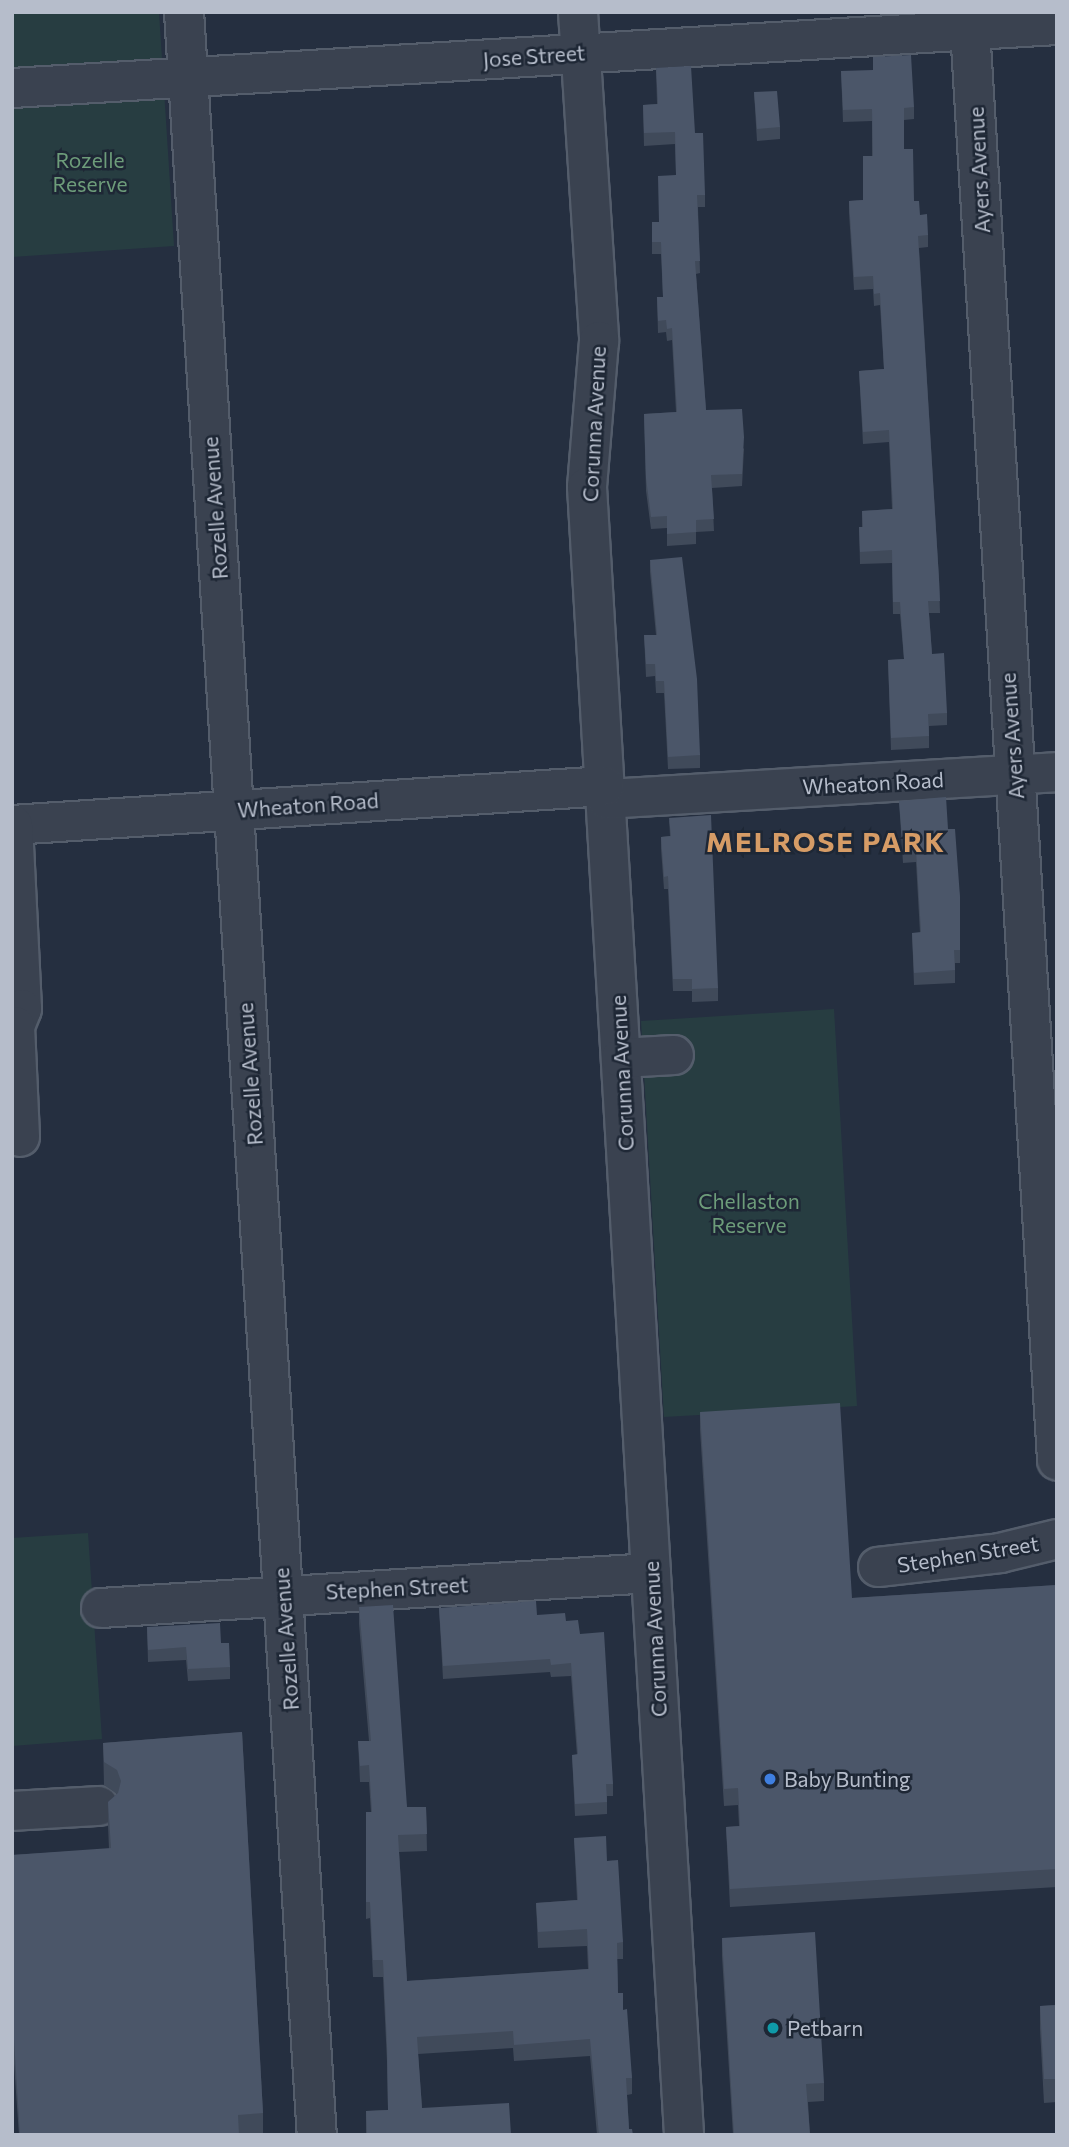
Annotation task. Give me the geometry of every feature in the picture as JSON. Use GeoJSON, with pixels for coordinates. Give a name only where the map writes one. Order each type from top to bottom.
{"type":"FeatureCollection","features":[{"type":"Feature","properties":{"kind":"street","name":"Rozelle Avenue"},"geometry":{"type":"LineString","coordinates":[[184,12],[317,2135]]}},
{"type":"Feature","properties":{"kind":"street","name":"Corunna Avenue"},"geometry":{"type":"LineString","coordinates":[[578,12],[599,341],[587,488],[684,2135]]}},
{"type":"Feature","properties":{"kind":"street","name":"Jose Street"},"geometry":{"type":"LineString","coordinates":[[12,88],[581,54],[970,21],[1057,25]]}},
{"type":"Feature","properties":{"kind":"street","name":"Ayers Avenue"},"geometry":{"type":"LineString","coordinates":[[970,21],[1057,1460]]}},
{"type":"Feature","properties":{"kind":"street","name":"Wheaton Road"},"geometry":{"type":"LineString","coordinates":[[13,825],[234,809],[1057,772]]}},
{"type":"Feature","properties":{"kind":"street"},"geometry":{"type":"LineString","coordinates":[[13,825],[22,1009],[15,1026],[20,1137]]}},
{"type":"Feature","properties":{"kind":"street"},"geometry":{"type":"LineString","coordinates":[[621,1058],[674,1055]]}},
{"type":"Feature","properties":{"kind":"street","name":"Stephen Street"},"geometry":{"type":"LineString","coordinates":[[878,1567],[1000,1553],[1057,1539]]}},
{"type":"Feature","properties":{"kind":"street","name":"Stephen Street"},"geometry":{"type":"LineString","coordinates":[[101,1608],[283,1594],[651,1573]]}},
{"type":"Feature","properties":{"kind":"street"},"geometry":{"type":"LineString","coordinates":[[12,1811],[99,1806]]}},
{"type":"Feature","properties":{"kind":"green space","name":"Rozelle Reserve"},"geometry":{"type":"Polygon","coordinates":[[[12,12],[159,12],[174,246],[12,257],[12,12]]]}},
{"type":"Feature","properties":{"kind":"green space","name":"Chellaston Reserve"},"geometry":{"type":"Polygon","coordinates":[[[834,1009],[857,1406],[664,1417],[641,1021],[834,1009]]]}},
{"type":"Feature","properties":{"kind":"green space"},"geometry":{"type":"Polygon","coordinates":[[[88,1533],[102,1739],[12,1746],[12,1538],[88,1533]]]}},
{"type":"Feature","properties":{"kind":"building"},"geometry":{"type":"Polygon","coordinates":[[[911,55],[914,107],[904,108],[904,149],[913,149],[914,201],[919,201],[920,215],[927,214],[928,235],[918,236],[940,601],[928,601],[932,654],[944,653],[947,713],[928,714],[929,736],[891,738],[888,660],[904,659],[900,602],[893,602],[892,550],[860,552],[859,527],[863,527],[862,511],[893,509],[889,430],[863,432],[859,371],[884,369],[880,293],[874,294],[873,276],[854,277],[849,201],[863,200],[863,156],[873,156],[872,109],[843,110],[841,71],[873,70],[873,57],[911,55]]]}},
{"type":"Feature","properties":{"kind":"building"},"geometry":{"type":"Polygon","coordinates":[[[691,66],[695,133],[703,133],[705,195],[697,195],[700,261],[695,261],[706,410],[742,409],[744,437],[742,474],[711,475],[714,519],[696,520],[696,532],[667,534],[667,516],[651,517],[646,478],[644,414],[677,412],[672,328],[667,329],[666,320],[658,321],[657,297],[663,297],[661,242],[652,242],[652,222],[659,222],[658,176],[676,175],[675,132],[644,133],[643,105],[658,104],[656,68],[691,66]]]}},
{"type":"Feature","properties":{"kind":"building"},"geometry":{"type":"Polygon","coordinates":[[[777,91],[780,127],[757,129],[754,92],[777,91]]]}},
{"type":"Feature","properties":{"kind":"building"},"geometry":{"type":"Polygon","coordinates":[[[682,557],[697,679],[700,755],[668,757],[664,681],[656,681],[655,664],[646,664],[644,635],[657,635],[650,560],[682,557]]]}},
{"type":"Feature","properties":{"kind":"building"},"geometry":{"type":"Polygon","coordinates":[[[946,797],[948,829],[955,829],[960,897],[960,950],[954,950],[955,970],[914,973],[912,933],[921,932],[916,850],[903,851],[899,801],[946,797]]]}},
{"type":"Feature","properties":{"kind":"building"},"geometry":{"type":"Polygon","coordinates":[[[711,815],[718,988],[692,989],[692,979],[673,979],[668,876],[664,877],[661,837],[671,836],[669,818],[711,815]]]}},
{"type":"Feature","properties":{"kind":"building"},"geometry":{"type":"Polygon","coordinates":[[[840,1403],[852,1598],[1057,1585],[1057,1869],[730,1889],[726,1827],[740,1826],[738,1788],[724,1789],[700,1412],[840,1403]]]}},
{"type":"Feature","properties":{"kind":"building"},"geometry":{"type":"Polygon","coordinates":[[[536,1601],[537,1615],[565,1613],[566,1621],[578,1620],[580,1634],[604,1632],[613,1784],[606,1784],[607,1802],[575,1804],[572,1755],[578,1754],[571,1663],[551,1665],[550,1659],[443,1666],[439,1608],[536,1601]]]}},
{"type":"Feature","properties":{"kind":"building"},"geometry":{"type":"Polygon","coordinates":[[[393,1605],[407,1807],[426,1807],[427,1834],[398,1835],[407,1981],[589,1969],[587,1929],[538,1932],[536,1903],[578,1900],[574,1838],[606,1836],[607,1861],[618,1860],[623,1942],[617,1943],[618,1993],[623,1993],[623,2010],[627,2009],[632,2078],[626,2078],[629,2129],[632,2129],[633,2135],[599,2135],[590,2039],[514,2045],[513,2031],[417,2037],[422,2108],[509,2103],[511,2135],[367,2135],[366,2111],[388,2110],[383,1960],[373,1960],[370,1902],[366,1902],[366,1812],[372,1812],[369,1765],[360,1766],[358,1741],[371,1741],[359,1607],[393,1605]]]}},
{"type":"Feature","properties":{"kind":"building"},"geometry":{"type":"Polygon","coordinates":[[[220,1623],[221,1643],[229,1643],[230,1667],[188,1669],[186,1647],[148,1650],[147,1627],[220,1623]]]}},
{"type":"Feature","properties":{"kind":"building"},"geometry":{"type":"Polygon","coordinates":[[[242,1732],[263,2113],[238,2115],[239,2135],[20,2135],[14,2040],[12,2041],[12,1855],[111,1848],[108,1802],[118,1793],[121,1781],[117,1770],[104,1762],[103,1743],[242,1732]]]}},
{"type":"Feature","properties":{"kind":"building","name":"Petbarn"},"geometry":{"type":"Polygon","coordinates":[[[815,1932],[824,2083],[806,2084],[810,2135],[734,2135],[722,1938],[815,1932]]]}},
{"type":"Feature","properties":{"kind":"building"},"geometry":{"type":"Polygon","coordinates":[[[1057,2005],[1057,2079],[1044,2079],[1040,2006],[1057,2005]]]}},
{"type":"Feature","properties":{"kind":"place","name":"Baby Bunting"},"geometry":{"type":"Point","coordinates":[770,1779]}},
{"type":"Feature","properties":{"kind":"place","name":"Petbarn"},"geometry":{"type":"Point","coordinates":[773,2028]}},
{"type":"Feature","properties":{"kind":"district","name":"MELROSE PARK"},"geometry":{"type":"Point","coordinates":[826,841]}}]}
